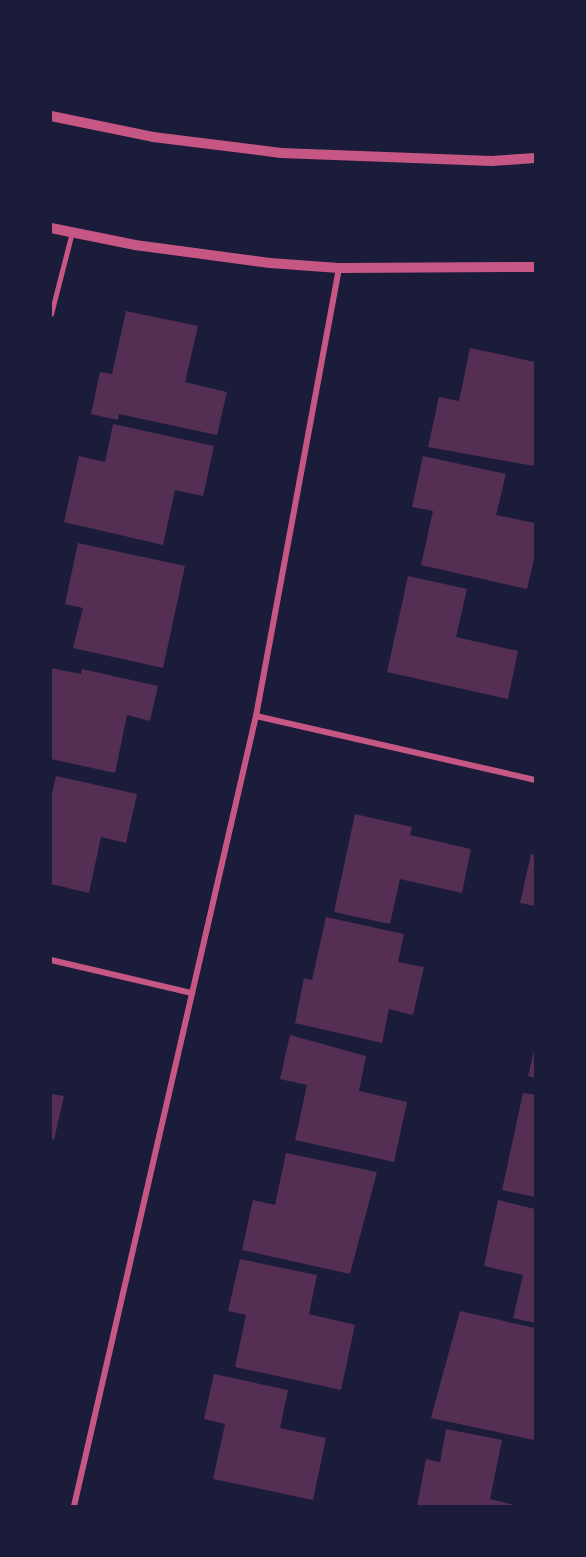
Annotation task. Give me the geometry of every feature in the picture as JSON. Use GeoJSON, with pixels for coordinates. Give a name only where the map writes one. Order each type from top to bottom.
{"type":"FeatureCollection","features":[{"type":"Feature","properties":{"kind":"street"},"geometry":{"type":"LineString","coordinates":[[51,116],[153,137],[281,153],[480,160],[535,158]]}},
{"type":"Feature","properties":{"kind":"street"},"geometry":{"type":"LineString","coordinates":[[51,228],[270,262],[339,268],[535,267]]}},
{"type":"Feature","properties":{"kind":"street"},"geometry":{"type":"LineString","coordinates":[[74,1506],[256,716],[339,268]]}},
{"type":"Feature","properties":{"kind":"street"},"geometry":{"type":"LineString","coordinates":[[256,716],[535,780]]}},
{"type":"Feature","properties":{"kind":"street"},"geometry":{"type":"LineString","coordinates":[[51,960],[192,993]]}},
{"type":"Feature","properties":{"kind":"lane"},"geometry":{"type":"LineString","coordinates":[[51,314],[72,232]]}},
{"type":"Feature","properties":{"kind":"building"},"geometry":{"type":"Polygon","coordinates":[[[126,311],[198,326],[185,382],[227,392],[217,435],[119,414],[118,420],[91,414],[100,372],[112,374],[126,311]]]}},
{"type":"Feature","properties":{"kind":"building"},"geometry":{"type":"Polygon","coordinates":[[[470,348],[535,362],[534,466],[428,447],[439,397],[459,401],[470,348]]]}},
{"type":"Feature","properties":{"kind":"building"},"geometry":{"type":"Polygon","coordinates":[[[113,424],[214,446],[203,496],[175,490],[163,545],[64,522],[79,456],[105,462],[113,424]]]}},
{"type":"Feature","properties":{"kind":"building"},"geometry":{"type":"Polygon","coordinates":[[[423,456],[506,474],[496,515],[535,523],[535,555],[527,589],[421,565],[433,511],[412,507],[423,456]]]}},
{"type":"Feature","properties":{"kind":"building"},"geometry":{"type":"Polygon","coordinates":[[[78,543],[185,566],[163,668],[73,648],[83,608],[65,604],[78,543]]]}},
{"type":"Feature","properties":{"kind":"building"},"geometry":{"type":"Polygon","coordinates":[[[408,576],[467,589],[456,637],[518,651],[508,699],[387,672],[408,576]]]}},
{"type":"Feature","properties":{"kind":"building"},"geometry":{"type":"Polygon","coordinates":[[[51,668],[81,674],[82,669],[158,686],[150,721],[127,715],[115,773],[51,759],[51,668]]]}},
{"type":"Feature","properties":{"kind":"building"},"geometry":{"type":"Polygon","coordinates":[[[56,776],[137,794],[126,843],[101,837],[89,893],[51,884],[51,798],[56,776]]]}},
{"type":"Feature","properties":{"kind":"building"},"geometry":{"type":"Polygon","coordinates":[[[355,814],[412,827],[410,835],[471,849],[462,893],[400,879],[390,924],[334,912],[355,814]]]}},
{"type":"Feature","properties":{"kind":"building"},"geometry":{"type":"Polygon","coordinates":[[[531,854],[535,855],[535,906],[520,903],[531,854]]]}},
{"type":"Feature","properties":{"kind":"building"},"geometry":{"type":"Polygon","coordinates":[[[326,917],[404,934],[398,962],[424,967],[413,1015],[389,1009],[382,1043],[295,1023],[304,978],[312,980],[326,917]]]}},
{"type":"Feature","properties":{"kind":"building"},"geometry":{"type":"Polygon","coordinates":[[[290,1035],[366,1056],[359,1091],[407,1102],[394,1162],[295,1140],[307,1085],[280,1079],[290,1035]]]}},
{"type":"Feature","properties":{"kind":"building"},"geometry":{"type":"Polygon","coordinates":[[[535,1051],[535,1078],[528,1076],[535,1051]]]}},
{"type":"Feature","properties":{"kind":"building"},"geometry":{"type":"Polygon","coordinates":[[[523,1093],[535,1095],[535,1197],[502,1190],[523,1093]]]}},
{"type":"Feature","properties":{"kind":"building"},"geometry":{"type":"Polygon","coordinates":[[[51,1094],[64,1096],[54,1140],[51,1139],[51,1094]]]}},
{"type":"Feature","properties":{"kind":"building"},"geometry":{"type":"Polygon","coordinates":[[[286,1153],[377,1172],[350,1274],[242,1250],[253,1200],[275,1205],[286,1153]]]}},
{"type":"Feature","properties":{"kind":"building"},"geometry":{"type":"Polygon","coordinates":[[[498,1200],[535,1209],[535,1323],[513,1318],[523,1275],[484,1266],[498,1200]]]}},
{"type":"Feature","properties":{"kind":"building"},"geometry":{"type":"Polygon","coordinates":[[[240,1259],[317,1275],[309,1314],[355,1325],[341,1390],[235,1367],[246,1315],[228,1311],[240,1259]]]}},
{"type":"Feature","properties":{"kind":"building"},"geometry":{"type":"Polygon","coordinates":[[[460,1311],[535,1328],[534,1440],[431,1418],[460,1311]]]}},
{"type":"Feature","properties":{"kind":"building"},"geometry":{"type":"Polygon","coordinates":[[[214,1374],[288,1390],[280,1428],[326,1438],[313,1500],[213,1479],[225,1424],[204,1419],[214,1374]]]}},
{"type":"Feature","properties":{"kind":"building"},"geometry":{"type":"Polygon","coordinates":[[[446,1429],[502,1440],[490,1499],[518,1506],[417,1506],[426,1459],[440,1462],[446,1429]]]}}]}
